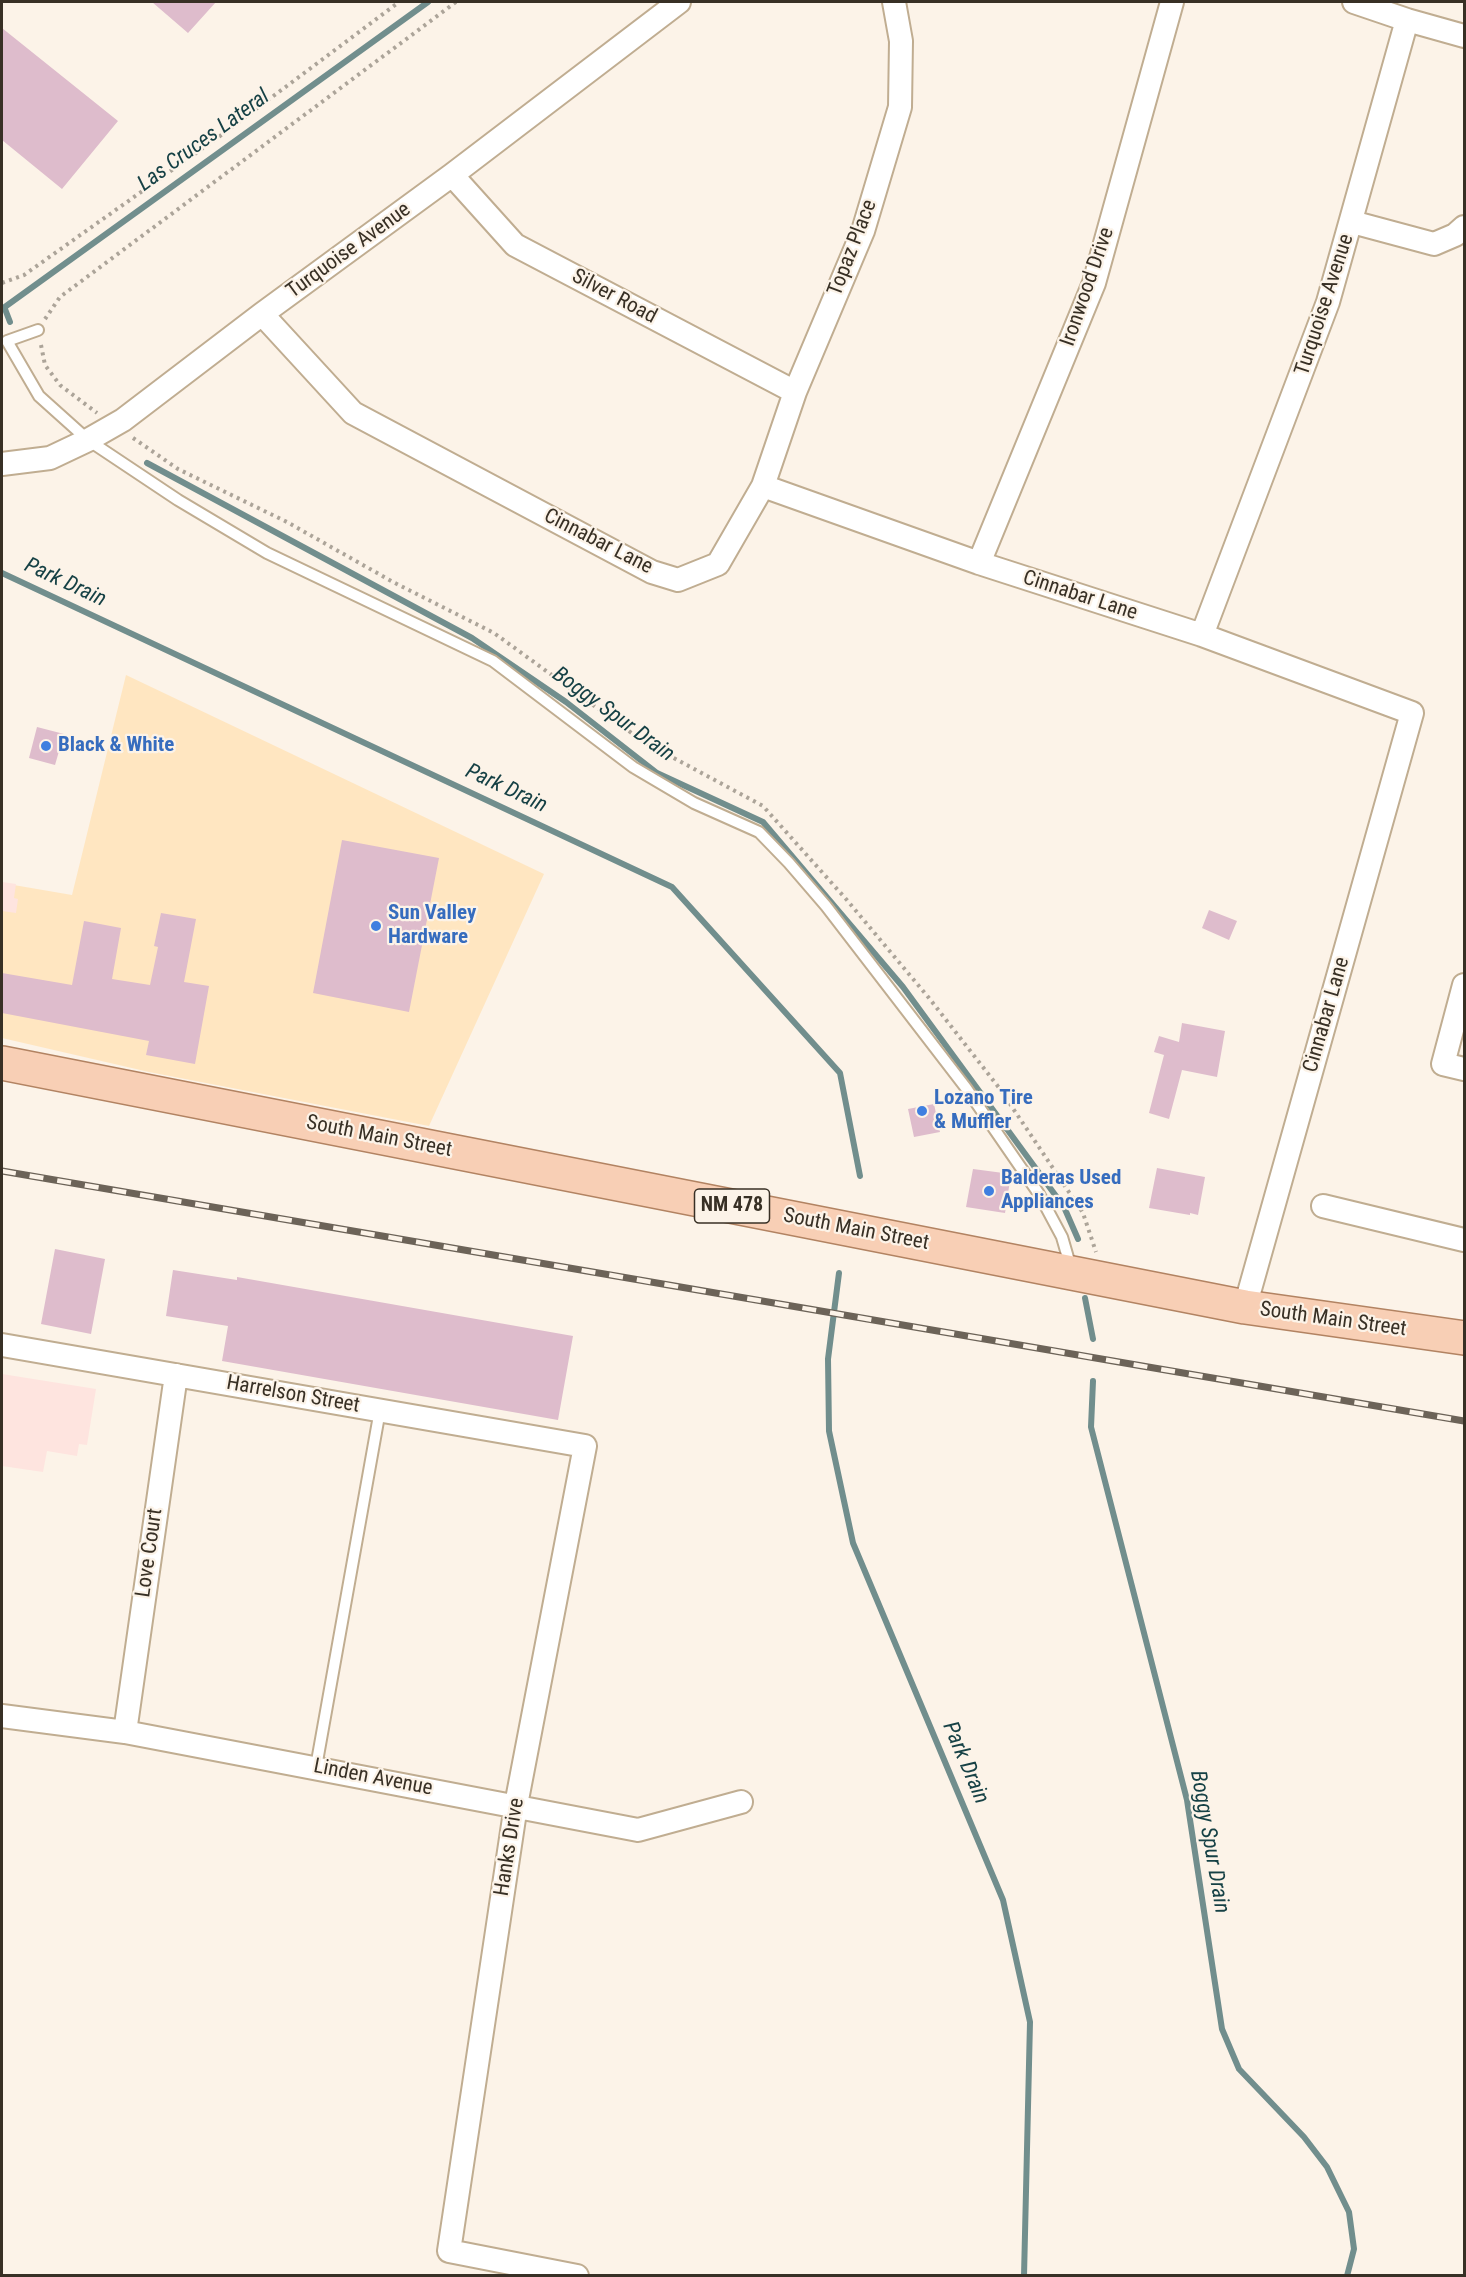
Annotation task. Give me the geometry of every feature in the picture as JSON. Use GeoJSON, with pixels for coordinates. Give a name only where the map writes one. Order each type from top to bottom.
{"type":"FeatureCollection","features":[{"type":"Feature","properties":{"kind":"main road","name":"South Main Street"},"geometry":{"type":"LineString","coordinates":[[2,1063],[1245,1307],[1464,1338]]}},
{"type":"Feature","properties":{"kind":"street","name":"Turquoise Avenue"},"geometry":{"type":"LineString","coordinates":[[2,464],[50,458],[115,425],[452,175],[679,2]]}},
{"type":"Feature","properties":{"kind":"street","name":"Topaz Place"},"geometry":{"type":"LineString","coordinates":[[763,486],[795,392],[863,231],[900,107],[901,41],[894,2]]}},
{"type":"Feature","properties":{"kind":"street","name":"Ironwood Drive"},"geometry":{"type":"LineString","coordinates":[[979,563],[1094,284],[1172,2]]}},
{"type":"Feature","properties":{"kind":"street"},"geometry":{"type":"LineString","coordinates":[[1354,2],[1464,36]]}},
{"type":"Feature","properties":{"kind":"street","name":"Turquoise Avenue"},"geometry":{"type":"LineString","coordinates":[[1202,635],[1328,302],[1407,20]]}},
{"type":"Feature","properties":{"kind":"street","name":"Silver Road"},"geometry":{"type":"LineString","coordinates":[[452,175],[515,244],[795,392]]}},
{"type":"Feature","properties":{"kind":"street"},"geometry":{"type":"LineString","coordinates":[[1352,222],[1434,244],[1455,235],[1464,227]]}},
{"type":"Feature","properties":{"kind":"street","name":"Cinnabar Lane"},"geometry":{"type":"LineString","coordinates":[[262,314],[353,413],[652,572],[678,580],[718,564],[763,486],[979,563],[1202,635],[1412,713],[1245,1307]]}},
{"type":"Feature","properties":{"kind":"street"},"geometry":{"type":"LineString","coordinates":[[1464,985],[1443,1064],[1464,1069]]}},
{"type":"Feature","properties":{"kind":"street"},"geometry":{"type":"LineString","coordinates":[[1323,1206],[1464,1240]]}},
{"type":"Feature","properties":{"kind":"street","name":"Harrelson Street"},"geometry":{"type":"LineString","coordinates":[[2,1345],[585,1446]]}},
{"type":"Feature","properties":{"kind":"street","name":"Love Court"},"geometry":{"type":"LineString","coordinates":[[124,1732],[176,1375]]}},
{"type":"Feature","properties":{"kind":"street","name":"Hanks Drive"},"geometry":{"type":"LineString","coordinates":[[577,2276],[449,2251],[516,1805],[585,1446]]}},
{"type":"Feature","properties":{"kind":"street","name":"Linden Avenue"},"geometry":{"type":"LineString","coordinates":[[2,1716],[124,1732],[638,1830],[741,1802]]}},
{"type":"Feature","properties":{"kind":"lane"},"geometry":{"type":"LineString","coordinates":[[38,330],[7,341],[39,396],[88,440],[178,500],[267,553],[494,661],[633,767],[694,802],[759,832],[789,862],[826,906],[966,1088],[1039,1194],[1062,1236],[1072,1272]]}},
{"type":"Feature","properties":{"kind":"lane"},"geometry":{"type":"LineString","coordinates":[[316,1767],[380,1410]]}},
{"type":"Feature","properties":{"kind":"path"},"geometry":{"type":"LineString","coordinates":[[2,283],[24,275],[220,136],[399,2]]}},
{"type":"Feature","properties":{"kind":"path"},"geometry":{"type":"LineString","coordinates":[[456,2],[60,297],[38,330],[45,365],[60,385],[178,469],[287,522],[393,582],[494,633],[644,742],[763,806],[922,989],[1000,1089],[1083,1214],[1104,1279]]}},
{"type":"Feature","properties":{"kind":"shaded area"},"geometry":{"type":"Polygon","coordinates":[[[126,675],[544,874],[429,1126],[149,1072],[2,1038],[2,883],[72,895],[126,675]]]}},
{"type":"Feature","properties":{"kind":"shaded area"},"geometry":{"type":"Polygon","coordinates":[[[2,882],[16,884],[14,898],[18,899],[16,913],[2,911],[2,882]]]}},
{"type":"Feature","properties":{"kind":"shaded area"},"geometry":{"type":"Polygon","coordinates":[[[2,1374],[96,1389],[87,1445],[79,1444],[77,1456],[47,1451],[43,1472],[2,1466],[2,1374]]]}},
{"type":"Feature","properties":{"kind":"building"},"geometry":{"type":"Polygon","coordinates":[[[152,2],[216,2],[188,33],[152,2]]]}},
{"type":"Feature","properties":{"kind":"building"},"geometry":{"type":"Polygon","coordinates":[[[2,28],[118,121],[62,189],[2,140],[2,28]]]}},
{"type":"Feature","properties":{"kind":"building","name":"Black & White"},"geometry":{"type":"Polygon","coordinates":[[[37,727],[64,734],[55,765],[29,758],[37,727]]]}},
{"type":"Feature","properties":{"kind":"building","name":"Sun Valley Hardware"},"geometry":{"type":"Polygon","coordinates":[[[342,840],[439,858],[409,1012],[313,993],[342,840]]]}},
{"type":"Feature","properties":{"kind":"building"},"geometry":{"type":"Polygon","coordinates":[[[1209,910],[1237,921],[1229,940],[1202,928],[1209,910]]]}},
{"type":"Feature","properties":{"kind":"building"},"geometry":{"type":"Polygon","coordinates":[[[161,913],[196,919],[184,982],[209,986],[195,1064],[146,1055],[149,1041],[2,1013],[2,973],[72,985],[84,921],[121,928],[112,979],[150,985],[158,947],[154,946],[161,913]]]}},
{"type":"Feature","properties":{"kind":"building"},"geometry":{"type":"Polygon","coordinates":[[[1182,1023],[1225,1031],[1217,1077],[1182,1070],[1169,1119],[1149,1113],[1164,1055],[1154,1052],[1159,1036],[1179,1042],[1182,1023]]]}},
{"type":"Feature","properties":{"kind":"building","name":"Lozano Tire & Muffler"},"geometry":{"type":"Polygon","coordinates":[[[934,1104],[940,1132],[914,1137],[908,1109],[934,1104]]]}},
{"type":"Feature","properties":{"kind":"building"},"geometry":{"type":"Polygon","coordinates":[[[1157,1168],[1205,1177],[1198,1215],[1149,1208],[1157,1168]]]}},
{"type":"Feature","properties":{"kind":"building","name":"Balderas Used Appliances"},"geometry":{"type":"Polygon","coordinates":[[[973,1169],[1011,1174],[1005,1213],[966,1207],[973,1169]]]}},
{"type":"Feature","properties":{"kind":"building"},"geometry":{"type":"Polygon","coordinates":[[[55,1249],[105,1259],[91,1334],[41,1324],[55,1249]]]}},
{"type":"Feature","properties":{"kind":"building"},"geometry":{"type":"Polygon","coordinates":[[[173,1270],[237,1280],[237,1277],[573,1336],[558,1420],[222,1361],[228,1326],[166,1316],[173,1270]]]}},
{"type":"Feature","properties":{"kind":"waterway","name":"Las Cruces Lateral"},"geometry":{"type":"LineString","coordinates":[[2,309],[428,2]]}},
{"type":"Feature","properties":{"kind":"waterway","name":"Boggy Spur Drain"},"geometry":{"type":"LineString","coordinates":[[5,309],[10,322]]}},
{"type":"Feature","properties":{"kind":"waterway","name":"Boggy Spur Drain"},"geometry":{"type":"LineString","coordinates":[[147,463],[472,638],[566,702],[657,773],[763,822],[903,987],[1064,1207],[1078,1239]]}},
{"type":"Feature","properties":{"kind":"waterway","name":"Park Drain"},"geometry":{"type":"LineString","coordinates":[[2,573],[672,887],[840,1073],[860,1176]]}},
{"type":"Feature","properties":{"kind":"waterway","name":"Park Drain"},"geometry":{"type":"LineString","coordinates":[[839,1273],[828,1359],[829,1431],[853,1543],[1003,1900],[1030,2022],[1024,2276]]}},
{"type":"Feature","properties":{"kind":"waterway","name":"Boggy Spur Drain"},"geometry":{"type":"LineString","coordinates":[[1085,1298],[1093,1339]]}},
{"type":"Feature","properties":{"kind":"waterway","name":"Boggy Spur Drain"},"geometry":{"type":"LineString","coordinates":[[1093,1381],[1091,1427],[1187,1800],[1222,2029],[1239,2069],[1304,2137],[1327,2167],[1349,2212],[1354,2249],[1347,2276]]}},
{"type":"Feature","properties":{"kind":"railway"},"geometry":{"type":"LineString","coordinates":[[2,1171],[1464,1421]]}},
{"type":"Feature","properties":{"kind":"place","name":"Black & White"},"geometry":{"type":"Point","coordinates":[46,746]}},
{"type":"Feature","properties":{"kind":"place","name":"Sun Valley Hardware"},"geometry":{"type":"Point","coordinates":[376,926]}},
{"type":"Feature","properties":{"kind":"place","name":"Lozano Tire & Muffler"},"geometry":{"type":"Point","coordinates":[922,1111]}},
{"type":"Feature","properties":{"kind":"place","name":"Balderas Used Appliances"},"geometry":{"type":"Point","coordinates":[989,1191]}}]}
